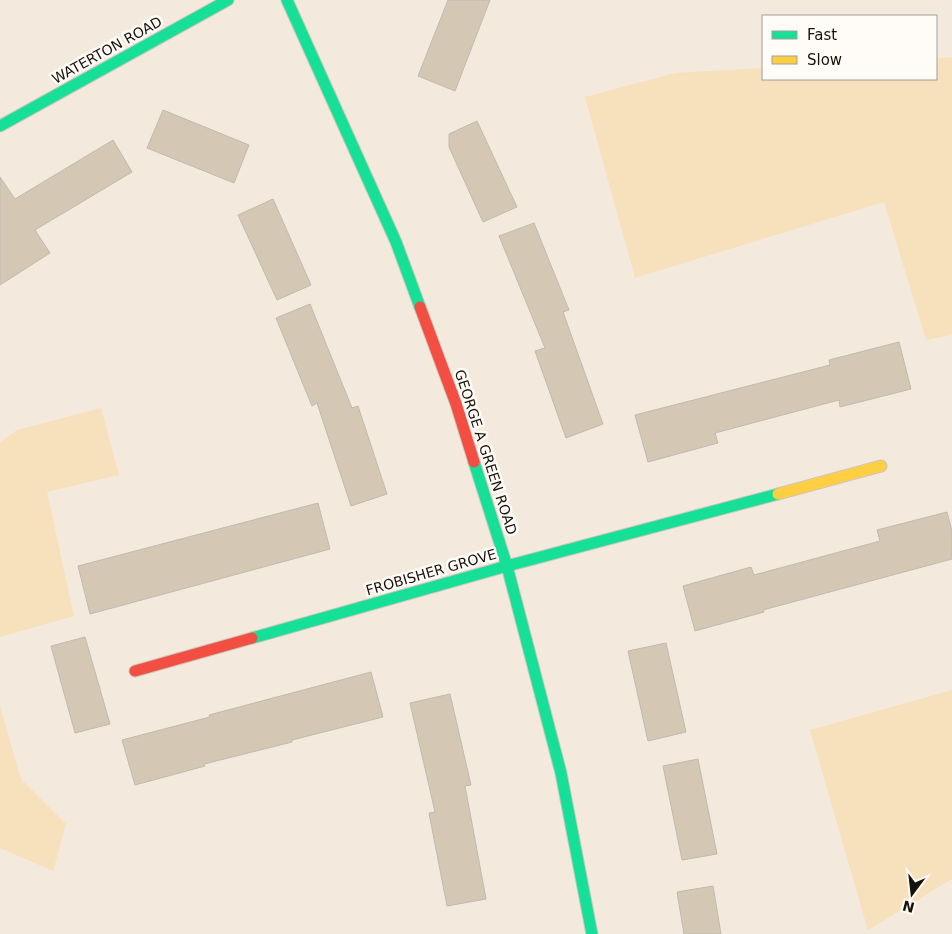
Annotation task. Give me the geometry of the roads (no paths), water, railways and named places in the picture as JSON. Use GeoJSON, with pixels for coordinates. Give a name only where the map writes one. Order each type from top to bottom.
{"type":"FeatureCollection","features":[{"type":"Feature","properties":{"kind":"street","name":"WATERTON ROAD"},"geometry":{"type":"LineString","coordinates":[[0,126],[228,0]]}},
{"type":"Feature","properties":{"kind":"street","name":"GEORGE A GREEN ROAD"},"geometry":{"type":"LineString","coordinates":[[287,0],[396,242],[456,404],[507,566],[561,772],[592,934]]}},
{"type":"Feature","properties":{"kind":"street","name":"FROBISHER GROVE"},"geometry":{"type":"LineString","coordinates":[[135,671],[507,566],[881,466]]}}]}
